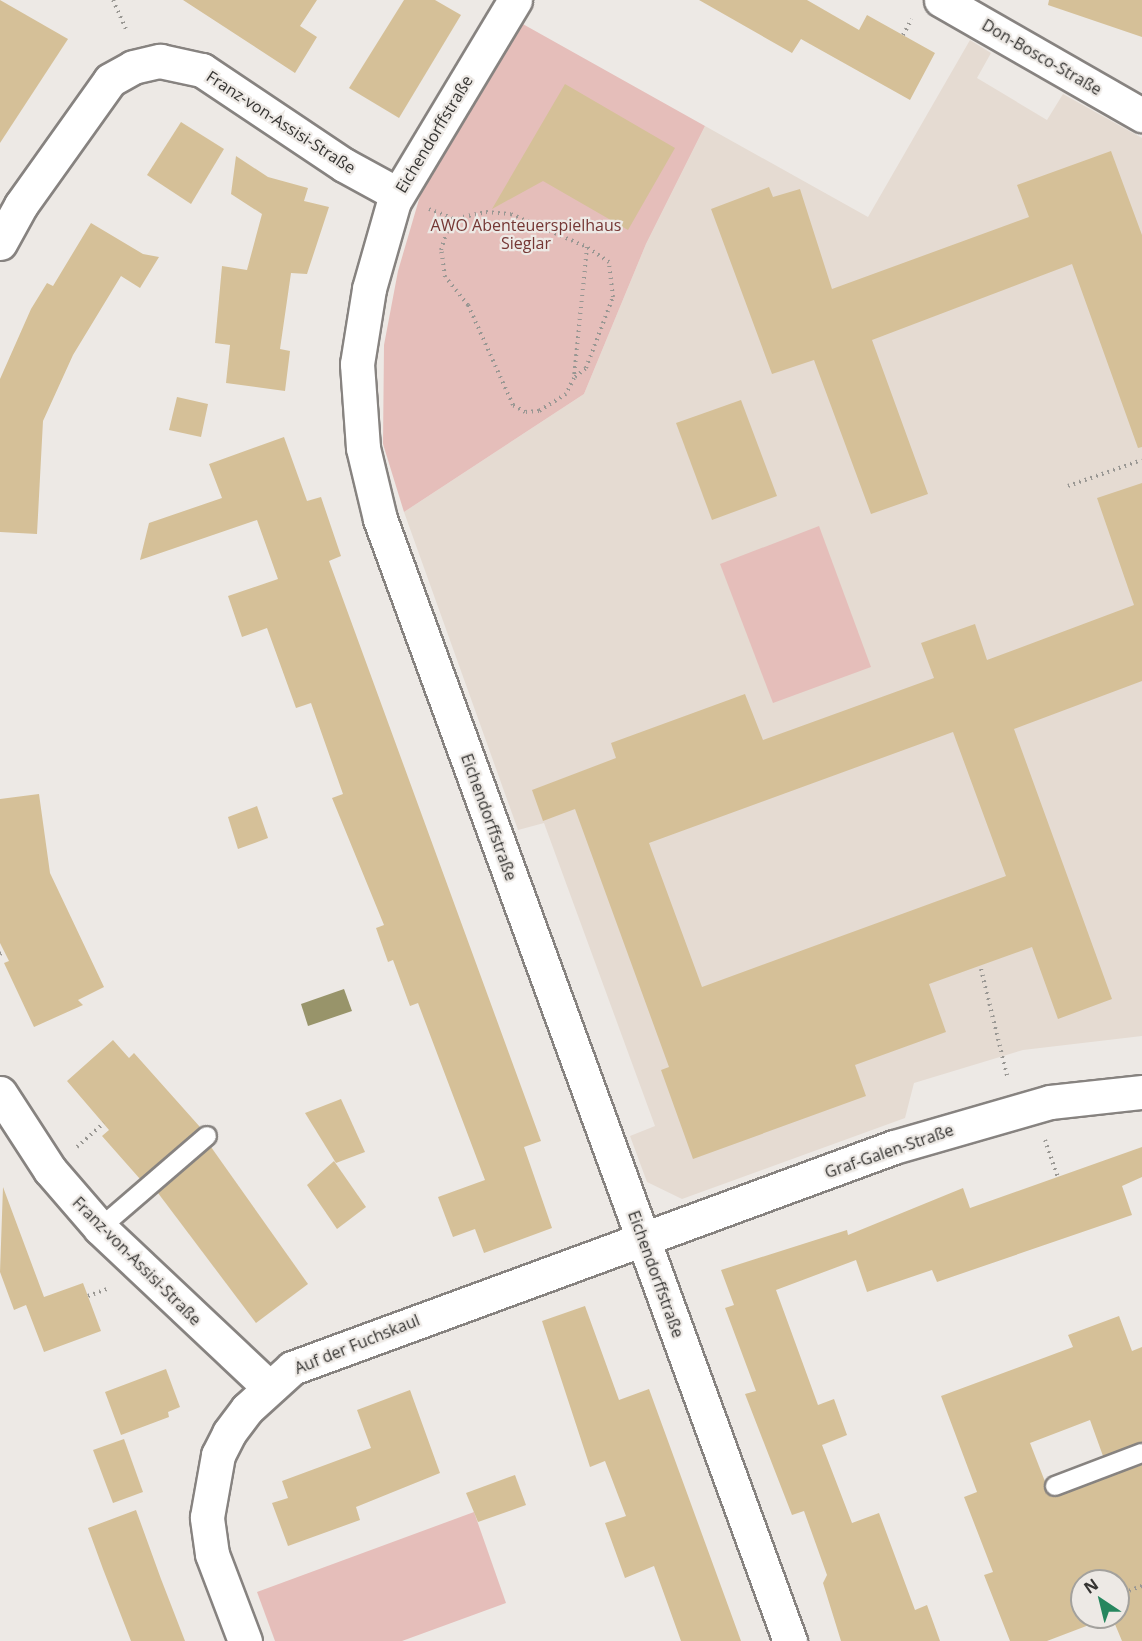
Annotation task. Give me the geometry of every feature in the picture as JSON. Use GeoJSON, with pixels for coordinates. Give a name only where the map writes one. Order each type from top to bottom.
{"type":"FeatureCollection","features":[{"type":"Feature","properties":{"kind":"street","name":"Eichendorffstraße"},"geometry":{"type":"LineString","coordinates":[[515,0],[397,194],[369,289],[357,364],[365,458],[380,519],[790,1641]]}},
{"type":"Feature","properties":{"kind":"street","name":"Don-Bosco-Straße"},"geometry":{"type":"LineString","coordinates":[[941,0],[1142,115]]}},
{"type":"Feature","properties":{"kind":"street","name":"Franz-von-Assisi-Straße"},"geometry":{"type":"LineString","coordinates":[[0,243],[21,205],[110,80],[145,63],[179,63],[202,70],[344,165],[397,194]]}},
{"type":"Feature","properties":{"kind":"street","name":"Franz-von-Assisi-Straße"},"geometry":{"type":"LineString","coordinates":[[0,1092],[50,1170],[100,1228],[269,1387]]}},
{"type":"Feature","properties":{"kind":"street","name":"Graf-Galen-Straße"},"geometry":{"type":"LineString","coordinates":[[645,1242],[894,1147],[1015,1110],[1142,1092]]}},
{"type":"Feature","properties":{"kind":"street","name":"Auf der Fuchskaul"},"geometry":{"type":"LineString","coordinates":[[245,1641],[212,1554],[207,1517],[218,1455],[235,1425],[269,1387],[292,1368],[380,1332],[645,1242]]}},
{"type":"Feature","properties":{"kind":"lane"},"geometry":{"type":"LineString","coordinates":[[100,1228],[207,1136]]}},
{"type":"Feature","properties":{"kind":"lane"},"geometry":{"type":"LineString","coordinates":[[1055,1486],[1142,1453]]}},
{"type":"Feature","properties":{"kind":"path"},"geometry":{"type":"LineString","coordinates":[[574,378],[586,368],[613,297],[609,262],[587,247],[511,214],[486,212],[463,217],[449,226],[441,250],[445,277],[468,305],[513,405],[525,412],[539,411],[566,394],[574,378],[587,247]]}},
{"type":"Feature","properties":{"kind":"path"},"geometry":{"type":"LineString","coordinates":[[1068,486],[1142,460]]}},
{"type":"Feature","properties":{"kind":"path"},"geometry":{"type":"LineString","coordinates":[[981,969],[1015,1110]]}},
{"type":"Feature","properties":{"kind":"shaded area"},"geometry":{"type":"Polygon","coordinates":[[[970,40],[991,53],[977,78],[1047,120],[1063,94],[1142,138],[1142,1036],[1023,1050],[914,1083],[905,1118],[682,1199],[647,1182],[630,1136],[655,1126],[544,823],[518,830],[404,512],[584,394],[646,244],[705,126],[868,217],[970,40]]]}},
{"type":"Feature","properties":{"kind":"shaded area"},"geometry":{"type":"Polygon","coordinates":[[[344,989],[352,1011],[308,1026],[301,1004],[344,989]]]}},
{"type":"Feature","properties":{"kind":"green space","name":"AWO Abenteuerspielhaus Sieglar"},"geometry":{"type":"Polygon","coordinates":[[[521,23],[705,126],[646,244],[584,394],[404,512],[383,444],[384,345],[398,271],[425,179],[521,23]]]}},
{"type":"Feature","properties":{"kind":"green space"},"geometry":{"type":"Polygon","coordinates":[[[819,526],[871,667],[773,703],[720,564],[819,526]]]}},
{"type":"Feature","properties":{"kind":"green space"},"geometry":{"type":"Polygon","coordinates":[[[474,1512],[506,1603],[402,1641],[275,1641],[257,1592],[474,1512]]]}},
{"type":"Feature","properties":{"kind":"building"},"geometry":{"type":"Polygon","coordinates":[[[0,0],[68,39],[0,143],[0,0]]]}},
{"type":"Feature","properties":{"kind":"building"},"geometry":{"type":"Polygon","coordinates":[[[183,0],[317,0],[300,26],[317,37],[295,73],[183,0]]]}},
{"type":"Feature","properties":{"kind":"building"},"geometry":{"type":"Polygon","coordinates":[[[404,0],[435,0],[461,15],[399,118],[349,88],[404,0]]]}},
{"type":"Feature","properties":{"kind":"building"},"geometry":{"type":"Polygon","coordinates":[[[699,0],[807,0],[859,30],[867,15],[935,53],[910,100],[801,39],[792,53],[699,0]]]}},
{"type":"Feature","properties":{"kind":"building"},"geometry":{"type":"Polygon","coordinates":[[[1049,0],[1142,0],[1142,37],[1048,5],[1049,0]]]}},
{"type":"Feature","properties":{"kind":"building"},"geometry":{"type":"Polygon","coordinates":[[[565,84],[675,148],[628,230],[543,181],[492,209],[565,84]]]}},
{"type":"Feature","properties":{"kind":"building"},"geometry":{"type":"Polygon","coordinates":[[[181,122],[224,149],[191,204],[147,175],[181,122]]]}},
{"type":"Feature","properties":{"kind":"building"},"geometry":{"type":"Polygon","coordinates":[[[1111,151],[1142,235],[1142,447],[1138,448],[1072,264],[872,340],[928,494],[871,514],[814,360],[772,374],[711,209],[769,187],[773,197],[800,189],[832,289],[1029,217],[1017,185],[1111,151]]]}},
{"type":"Feature","properties":{"kind":"building"},"geometry":{"type":"Polygon","coordinates":[[[236,156],[268,177],[308,188],[304,201],[329,207],[307,274],[291,273],[280,349],[290,351],[285,391],[226,383],[230,345],[215,343],[222,266],[247,270],[262,214],[231,194],[236,156]]]}},
{"type":"Feature","properties":{"kind":"building"},"geometry":{"type":"Polygon","coordinates":[[[91,223],[143,254],[159,257],[140,288],[121,276],[73,355],[43,421],[37,534],[0,532],[0,379],[31,309],[47,283],[53,286],[91,223]]]}},
{"type":"Feature","properties":{"kind":"building"},"geometry":{"type":"Polygon","coordinates":[[[177,397],[208,404],[201,437],[169,430],[177,397]]]}},
{"type":"Feature","properties":{"kind":"building"},"geometry":{"type":"Polygon","coordinates":[[[741,400],[777,496],[712,520],[676,423],[741,400]]]}},
{"type":"Feature","properties":{"kind":"building"},"geometry":{"type":"Polygon","coordinates":[[[284,437],[307,501],[321,497],[341,556],[329,561],[541,1141],[524,1147],[552,1228],[484,1253],[475,1229],[453,1237],[438,1197],[485,1180],[418,1003],[410,1006],[393,960],[388,962],[376,928],[384,925],[332,798],[343,794],[311,703],[296,708],[267,628],[242,637],[228,596],[278,579],[257,520],[140,560],[149,523],[222,498],[209,464],[284,437]]]}},
{"type":"Feature","properties":{"kind":"building"},"geometry":{"type":"Polygon","coordinates":[[[1142,483],[1142,681],[1014,729],[1112,999],[1058,1019],[1032,947],[929,984],[946,1032],[855,1065],[866,1096],[693,1159],[661,1070],[669,1067],[575,809],[543,821],[532,790],[616,758],[611,743],[745,694],[763,740],[934,678],[921,643],[975,624],[987,660],[1134,605],[1097,498],[1142,483]],[[953,732],[649,843],[702,987],[1006,876],[953,732]]]}},
{"type":"Feature","properties":{"kind":"building"},"geometry":{"type":"Polygon","coordinates":[[[39,794],[50,873],[104,987],[78,1000],[83,1005],[34,1027],[4,963],[9,961],[0,943],[0,799],[39,794]]]}},
{"type":"Feature","properties":{"kind":"building"},"geometry":{"type":"Polygon","coordinates":[[[257,806],[268,838],[238,849],[228,817],[257,806]]]}},
{"type":"Feature","properties":{"kind":"building"},"geometry":{"type":"Polygon","coordinates":[[[113,1040],[129,1058],[134,1053],[200,1127],[140,1179],[102,1136],[109,1130],[67,1081],[113,1040]]]}},
{"type":"Feature","properties":{"kind":"building"},"geometry":{"type":"Polygon","coordinates":[[[341,1099],[365,1152],[336,1163],[305,1113],[341,1099]]]}},
{"type":"Feature","properties":{"kind":"building"},"geometry":{"type":"Polygon","coordinates":[[[211,1147],[308,1284],[256,1323],[158,1193],[211,1147]]]}},
{"type":"Feature","properties":{"kind":"building"},"geometry":{"type":"Polygon","coordinates":[[[1142,1147],[1142,1177],[1122,1186],[1132,1215],[937,1282],[932,1270],[867,1292],[856,1260],[776,1290],[818,1405],[834,1399],[847,1435],[822,1445],[852,1523],[879,1513],[915,1610],[927,1605],[940,1641],[841,1641],[823,1583],[827,1575],[804,1511],[792,1515],[745,1394],[756,1391],[725,1308],[734,1305],[721,1270],[847,1230],[848,1235],[963,1188],[970,1208],[1142,1147]]]}},
{"type":"Feature","properties":{"kind":"building"},"geometry":{"type":"Polygon","coordinates":[[[334,1161],[366,1207],[337,1229],[307,1185],[334,1161]]]}},
{"type":"Feature","properties":{"kind":"building"},"geometry":{"type":"Polygon","coordinates":[[[3,1187],[44,1297],[83,1283],[101,1331],[44,1352],[26,1305],[14,1310],[0,1272],[3,1187]]]}},
{"type":"Feature","properties":{"kind":"building"},"geometry":{"type":"Polygon","coordinates":[[[585,1306],[619,1400],[649,1389],[741,1641],[681,1641],[654,1566],[625,1578],[605,1523],[626,1516],[605,1461],[590,1467],[542,1321],[585,1306]]]}},
{"type":"Feature","properties":{"kind":"building"},"geometry":{"type":"Polygon","coordinates":[[[1119,1316],[1132,1351],[1142,1347],[1142,1442],[1103,1456],[1090,1420],[1030,1443],[1051,1497],[1142,1465],[1142,1641],[1122,1641],[1117,1629],[1130,1629],[1130,1569],[1070,1569],[1070,1629],[1078,1629],[1047,1641],[1010,1641],[984,1575],[993,1572],[964,1497],[977,1492],[941,1396],[1073,1347],[1068,1335],[1119,1316]]]}},
{"type":"Feature","properties":{"kind":"building"},"geometry":{"type":"Polygon","coordinates":[[[166,1369],[180,1407],[168,1412],[169,1417],[121,1435],[105,1392],[166,1369]]]}},
{"type":"Feature","properties":{"kind":"building"},"geometry":{"type":"Polygon","coordinates":[[[410,1390],[440,1473],[356,1507],[360,1520],[288,1546],[272,1503],[288,1498],[282,1481],[371,1448],[357,1410],[410,1390]]]}},
{"type":"Feature","properties":{"kind":"building"},"geometry":{"type":"Polygon","coordinates":[[[124,1439],[143,1492],[113,1503],[93,1450],[124,1439]]]}},
{"type":"Feature","properties":{"kind":"building"},"geometry":{"type":"Polygon","coordinates":[[[515,1475],[526,1505],[478,1522],[466,1493],[515,1475]]]}},
{"type":"Feature","properties":{"kind":"building"},"geometry":{"type":"Polygon","coordinates":[[[136,1510],[185,1641],[131,1641],[103,1569],[88,1528],[136,1510]]]}}]}
